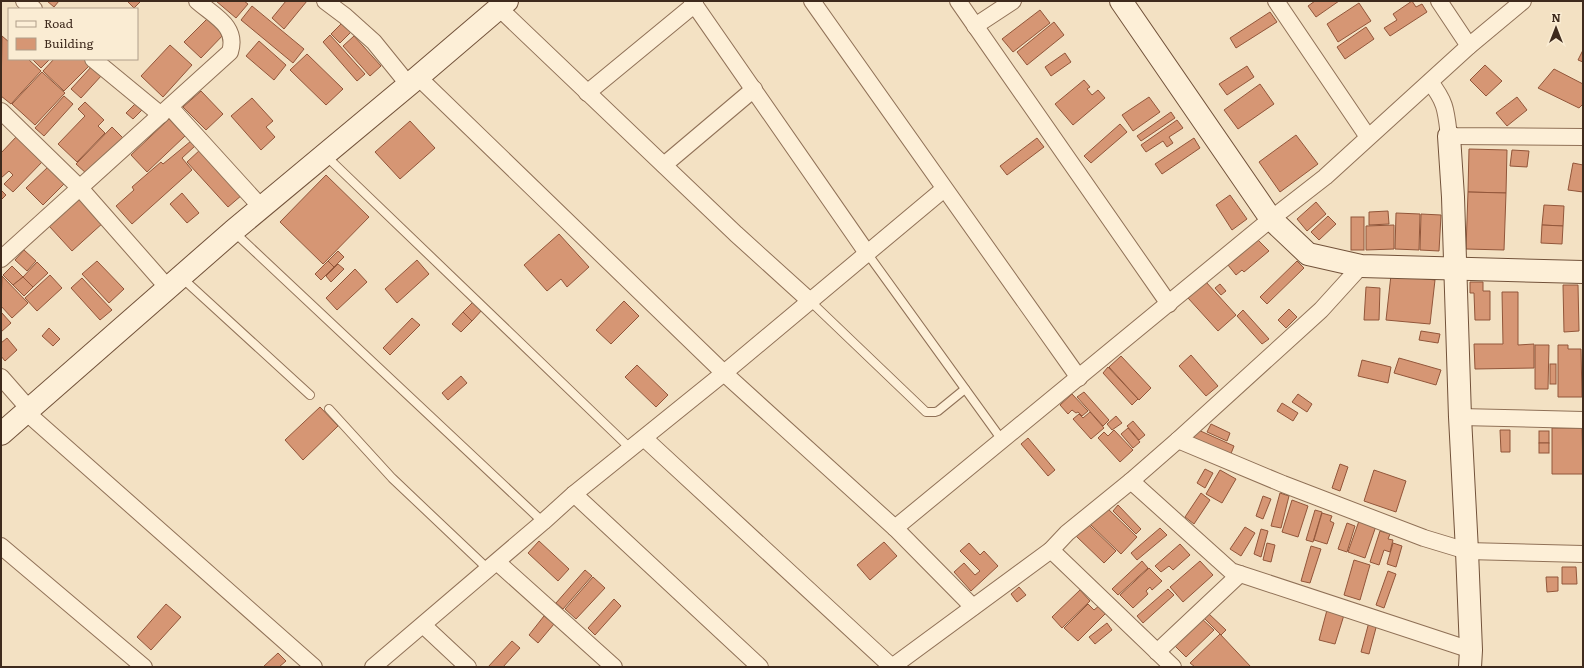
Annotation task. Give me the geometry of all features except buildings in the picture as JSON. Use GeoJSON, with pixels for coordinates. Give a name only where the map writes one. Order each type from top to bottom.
{"type":"FeatureCollection","features":[{"type":"Feature","properties":{"kind":"street"},"geometry":{"type":"LineString","coordinates":[[24,1],[33,8]]}},
{"type":"Feature","properties":{"kind":"street"},"geometry":{"type":"LineString","coordinates":[[1,259],[230,52],[232,36],[228,26],[197,1]]}},
{"type":"Feature","properties":{"kind":"street"},"geometry":{"type":"LineString","coordinates":[[325,1],[345,16],[374,42],[724,373],[895,528],[973,607]]}},
{"type":"Feature","properties":{"kind":"street"},"geometry":{"type":"LineString","coordinates":[[812,1],[1079,378]]}},
{"type":"Feature","properties":{"kind":"street"},"geometry":{"type":"LineString","coordinates":[[958,1],[1169,304]]}},
{"type":"Feature","properties":{"kind":"street"},"geometry":{"type":"LineString","coordinates":[[975,26],[1013,1]]}},
{"type":"Feature","properties":{"kind":"street"},"geometry":{"type":"LineString","coordinates":[[1121,1],[1270,219],[1308,254],[1361,266],[1583,272]]}},
{"type":"Feature","properties":{"kind":"street"},"geometry":{"type":"LineString","coordinates":[[1276,1],[1368,137]]}},
{"type":"Feature","properties":{"kind":"street"},"geometry":{"type":"LineString","coordinates":[[1439,1],[1469,46]]}},
{"type":"Feature","properties":{"kind":"street"},"geometry":{"type":"LineString","coordinates":[[895,528],[1169,304],[1270,219],[1325,177],[1469,46],[1523,1]]}},
{"type":"Feature","properties":{"kind":"street"},"geometry":{"type":"LineString","coordinates":[[587,92],[694,2],[867,253]]}},
{"type":"Feature","properties":{"kind":"street"},"geometry":{"type":"LineString","coordinates":[[1,434],[261,207],[503,5],[587,92],[736,234],[810,301]]}},
{"type":"Feature","properties":{"kind":"street"},"geometry":{"type":"LineString","coordinates":[[95,60],[165,111],[261,207]]}},
{"type":"Feature","properties":{"kind":"street"},"geometry":{"type":"LineString","coordinates":[[1131,481],[1231,571],[1470,659],[1453,197],[1449,136],[1446,112],[1441,96],[1430,82]]}},
{"type":"Feature","properties":{"kind":"street"},"geometry":{"type":"LineString","coordinates":[[664,165],[754,89]]}},
{"type":"Feature","properties":{"kind":"street"},"geometry":{"type":"LineString","coordinates":[[1,111],[174,282]]}},
{"type":"Feature","properties":{"kind":"street"},"geometry":{"type":"LineString","coordinates":[[1449,136],[1580,133]]}},
{"type":"Feature","properties":{"kind":"street"},"geometry":{"type":"LineString","coordinates":[[373,667],[544,522],[574,494],[724,373],[944,188]]}},
{"type":"Feature","properties":{"kind":"street"},"geometry":{"type":"LineString","coordinates":[[644,438],[892,667],[1051,550],[1067,533],[1131,481],[1178,440],[1321,310],[1361,266]]}},
{"type":"Feature","properties":{"kind":"street"},"geometry":{"type":"LineString","coordinates":[[1,378],[28,412],[314,667]]}},
{"type":"Feature","properties":{"kind":"street"},"geometry":{"type":"LineString","coordinates":[[1460,417],[1583,420]]}},
{"type":"Feature","properties":{"kind":"street"},"geometry":{"type":"LineString","coordinates":[[1178,440],[1283,484],[1424,538],[1467,551],[1583,554]]}},
{"type":"Feature","properties":{"kind":"street"},"geometry":{"type":"LineString","coordinates":[[574,494],[760,667]]}},
{"type":"Feature","properties":{"kind":"street"},"geometry":{"type":"LineString","coordinates":[[1,546],[144,667]]}},
{"type":"Feature","properties":{"kind":"street"},"geometry":{"type":"LineString","coordinates":[[1051,550],[1173,667]]}},
{"type":"Feature","properties":{"kind":"street"},"geometry":{"type":"LineString","coordinates":[[492,565],[614,667]]}},
{"type":"Feature","properties":{"kind":"street"},"geometry":{"type":"LineString","coordinates":[[1157,652],[1240,574]]}},
{"type":"Feature","properties":{"kind":"street"},"geometry":{"type":"LineString","coordinates":[[423,625],[468,667]]}},
{"type":"Feature","properties":{"kind":"lane"},"geometry":{"type":"LineString","coordinates":[[324,155],[630,449]]}},
{"type":"Feature","properties":{"kind":"lane"},"geometry":{"type":"LineString","coordinates":[[233,231],[544,522]]}},
{"type":"Feature","properties":{"kind":"lane"},"geometry":{"type":"LineString","coordinates":[[867,253],[1002,440]]}},
{"type":"Feature","properties":{"kind":"lane"},"geometry":{"type":"LineString","coordinates":[[174,282],[310,395]]}},
{"type":"Feature","properties":{"kind":"lane"},"geometry":{"type":"LineString","coordinates":[[810,301],[926,412],[938,411],[965,389]]}},
{"type":"Feature","properties":{"kind":"lane"},"geometry":{"type":"LineString","coordinates":[[329,409],[392,478],[492,565]]}}]}
